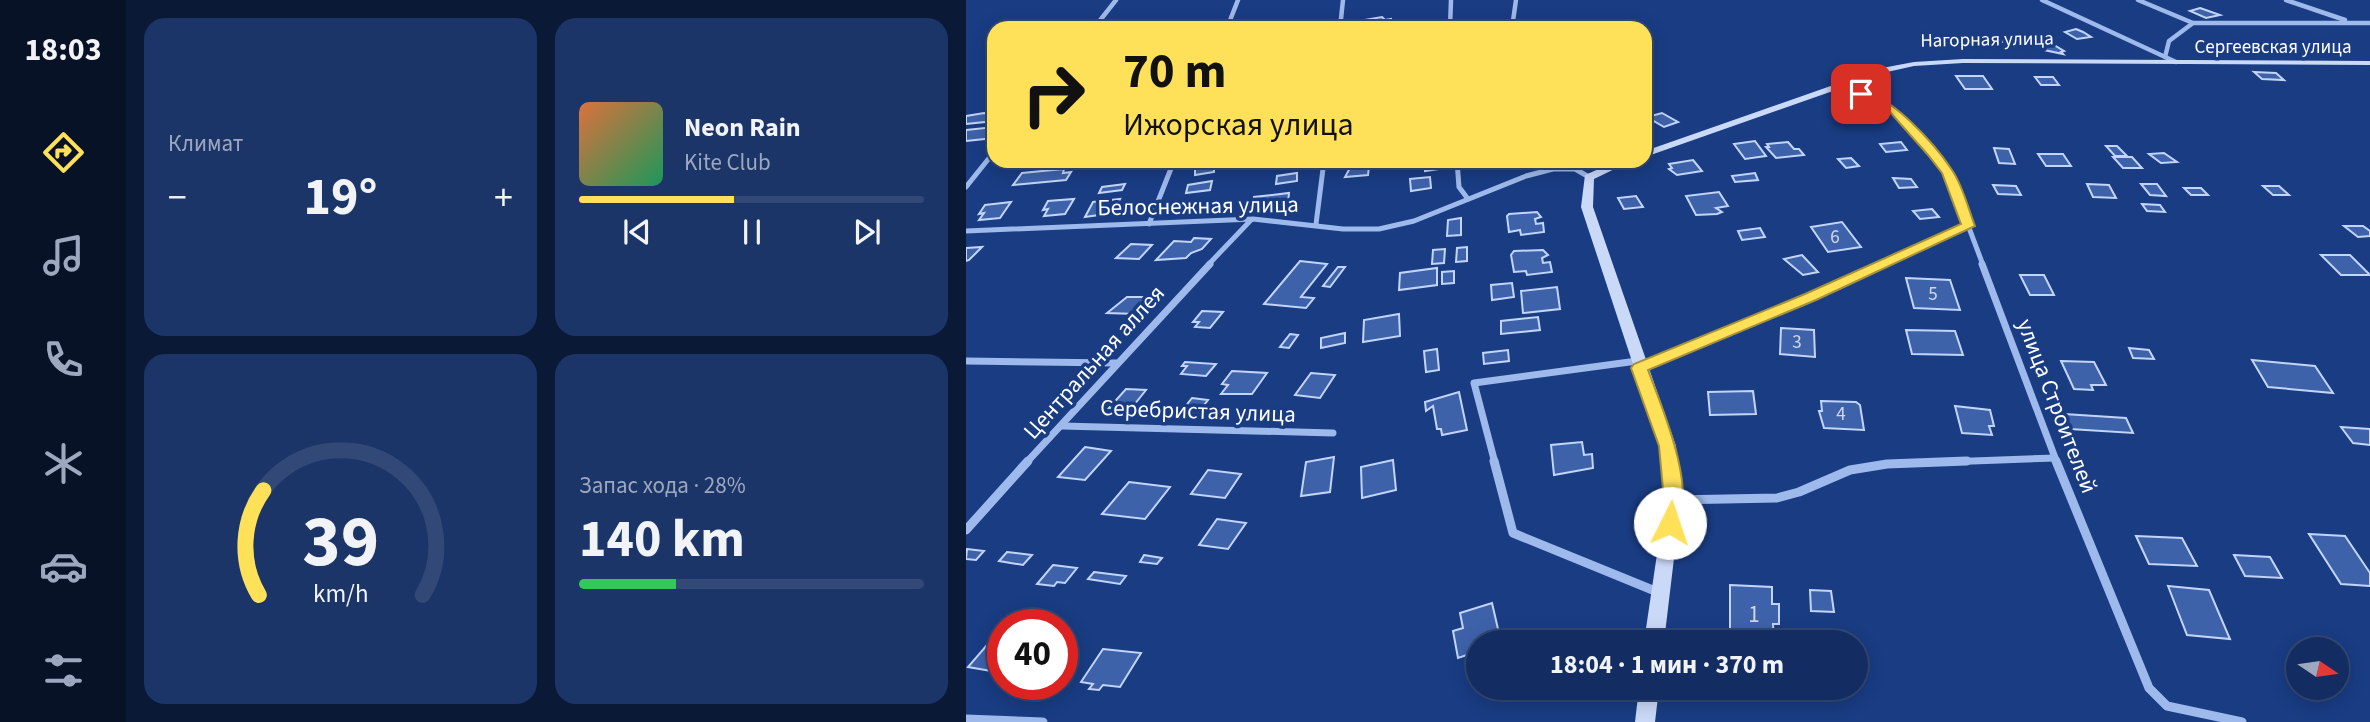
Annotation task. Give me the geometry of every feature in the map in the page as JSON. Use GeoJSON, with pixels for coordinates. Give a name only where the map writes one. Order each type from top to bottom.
{"type":"FeatureCollection","features":[{"type":"Feature","properties":{"kind":"street"},"geometry":{"type":"LineString","coordinates":[[1100,21],[1116,0]]}},
{"type":"Feature","properties":{"kind":"street"},"geometry":{"type":"LineString","coordinates":[[1230,21],[1238,0]]}},
{"type":"Feature","properties":{"kind":"street"},"geometry":{"type":"LineString","coordinates":[[1341,21],[1343,0]]}},
{"type":"Feature","properties":{"kind":"street"},"geometry":{"type":"LineString","coordinates":[[1450,21],[1451,0]]}},
{"type":"Feature","properties":{"kind":"street"},"geometry":{"type":"LineString","coordinates":[[1513,21],[1516,0]]}},
{"type":"Feature","properties":{"kind":"street"},"geometry":{"type":"LineString","coordinates":[[2042,0],[2176,62]]}},
{"type":"Feature","properties":{"kind":"street"},"geometry":{"type":"LineString","coordinates":[[2138,0],[2193,23],[2370,23]]}},
{"type":"Feature","properties":{"kind":"street"},"geometry":{"type":"LineString","coordinates":[[2286,0],[2353,23]]}},
{"type":"Feature","properties":{"kind":"street"},"geometry":{"type":"LineString","coordinates":[[2165,57],[2169,41],[2193,23]]}},
{"type":"Feature","properties":{"kind":"street","name":"Нагорная улица"},"geometry":{"type":"LineString","coordinates":[[1652,152],[1885,70],[1939,62],[2176,62]]}},
{"type":"Feature","properties":{"kind":"street","name":"Сергеевская улица"},"geometry":{"type":"LineString","coordinates":[[2176,62],[2369,63]]}},
{"type":"Feature","properties":{"kind":"street","name":"улица Строителей"},"geometry":{"type":"LineString","coordinates":[[1840,85],[1893,110],[1948,172],[2055,458],[2149,688],[2168,705],[2242,722]]}},
{"type":"Feature","properties":{"kind":"street"},"geometry":{"type":"LineString","coordinates":[[966,187],[987,161]]}},
{"type":"Feature","properties":{"kind":"street"},"geometry":{"type":"LineString","coordinates":[[1149,224],[1171,168]]}},
{"type":"Feature","properties":{"kind":"street"},"geometry":{"type":"LineString","coordinates":[[1316,224],[1323,168]]}},
{"type":"Feature","properties":{"kind":"street"},"geometry":{"type":"LineString","coordinates":[[1458,168],[1459,187],[1468,199]]}},
{"type":"Feature","properties":{"kind":"street"},"geometry":{"type":"LineString","coordinates":[[1572,168],[1585,171],[1589,177],[1587,207],[1668,446],[1673,500],[1655,630]]}},
{"type":"Feature","properties":{"kind":"street","name":"Белоснежная улица"},"geometry":{"type":"LineString","coordinates":[[966,231],[1251,219],[1377,230],[1438,212],[1535,172],[1572,168]]}},
{"type":"Feature","properties":{"kind":"street"},"geometry":{"type":"LineString","coordinates":[[1589,177],[1610,168]]}},
{"type":"Feature","properties":{"kind":"street","name":"Центральная аллея"},"geometry":{"type":"LineString","coordinates":[[966,530],[1116,363],[1251,219]]}},
{"type":"Feature","properties":{"kind":"street"},"geometry":{"type":"LineString","coordinates":[[1660,593],[1513,533],[1474,383],[1638,364],[1810,297],[1968,226]]}},
{"type":"Feature","properties":{"kind":"street"},"geometry":{"type":"LineString","coordinates":[[966,361],[1116,363]]}},
{"type":"Feature","properties":{"kind":"street","name":"Серебристая улица"},"geometry":{"type":"LineString","coordinates":[[1062,426],[1333,433]]}},
{"type":"Feature","properties":{"kind":"street"},"geometry":{"type":"LineString","coordinates":[[1673,500],[1777,498],[1799,492],[1850,470],[1888,464],[2055,458]]}},
{"type":"Feature","properties":{"kind":"street"},"geometry":{"type":"LineString","coordinates":[[1645,722],[1648,700]]}},
{"type":"Feature","properties":{"kind":"street"},"geometry":{"type":"LineString","coordinates":[[966,719],[1044,722]]}},
{"type":"Feature","properties":{"kind":"building"},"geometry":{"type":"Polygon","coordinates":[[[2200,8],[2220,15],[2206,18],[2190,11],[2200,8]]]}},
{"type":"Feature","properties":{"kind":"building"},"geometry":{"type":"Polygon","coordinates":[[[1382,17],[1391,21],[1364,21],[1382,17]]]}},
{"type":"Feature","properties":{"kind":"building"},"geometry":{"type":"Polygon","coordinates":[[[2076,29],[2091,37],[2077,39],[2065,32],[2076,29]]]}},
{"type":"Feature","properties":{"kind":"building"},"geometry":{"type":"Polygon","coordinates":[[[1996,36],[2004,42],[1983,43],[1976,38],[1996,36]]]}},
{"type":"Feature","properties":{"kind":"building"},"geometry":{"type":"Polygon","coordinates":[[[2049,42],[2064,51],[2061,52],[2063,54],[2044,50],[2037,44],[2049,42]]]}},
{"type":"Feature","properties":{"kind":"building"},"geometry":{"type":"Polygon","coordinates":[[[2254,72],[2276,73],[2284,80],[2262,79],[2254,72]]]}},
{"type":"Feature","properties":{"kind":"building"},"geometry":{"type":"Polygon","coordinates":[[[1956,76],[1983,76],[1992,89],[1965,89],[1956,76]]]}},
{"type":"Feature","properties":{"kind":"building"},"geometry":{"type":"Polygon","coordinates":[[[2035,77],[2053,77],[2059,85],[2041,85],[2035,77]]]}},
{"type":"Feature","properties":{"kind":"building"},"geometry":{"type":"Polygon","coordinates":[[[987,113],[987,122],[966,124],[966,116],[987,113]]]}},
{"type":"Feature","properties":{"kind":"building"},"geometry":{"type":"Polygon","coordinates":[[[1662,113],[1678,122],[1664,127],[1652,120],[1652,116],[1662,113]]]}},
{"type":"Feature","properties":{"kind":"building"},"geometry":{"type":"Polygon","coordinates":[[[987,128],[987,139],[966,141],[966,130],[987,128]]]}},
{"type":"Feature","properties":{"kind":"building"},"geometry":{"type":"Polygon","coordinates":[[[1755,141],[1766,156],[1745,159],[1734,144],[1755,141]]]}},
{"type":"Feature","properties":{"kind":"building"},"geometry":{"type":"Polygon","coordinates":[[[1788,142],[1804,155],[1776,158],[1766,147],[1769,147],[1767,144],[1788,142]]]}},
{"type":"Feature","properties":{"kind":"building"},"geometry":{"type":"Polygon","coordinates":[[[1901,142],[1907,150],[1886,152],[1880,144],[1901,142]]]}},
{"type":"Feature","properties":{"kind":"building"},"geometry":{"type":"Polygon","coordinates":[[[2106,146],[2117,146],[2127,156],[2115,156],[2106,146]]]}},
{"type":"Feature","properties":{"kind":"building"},"geometry":{"type":"Polygon","coordinates":[[[1994,148],[2009,149],[2015,164],[1999,163],[1994,148]]]}},
{"type":"Feature","properties":{"kind":"building"},"geometry":{"type":"Polygon","coordinates":[[[2164,153],[2177,162],[2161,163],[2149,154],[2164,153]]]}},
{"type":"Feature","properties":{"kind":"building"},"geometry":{"type":"Polygon","coordinates":[[[2038,154],[2063,154],[2071,166],[2046,166],[2038,154]]]}},
{"type":"Feature","properties":{"kind":"building"},"geometry":{"type":"Polygon","coordinates":[[[2113,157],[2132,157],[2142,168],[2123,168],[2113,157]]]}},
{"type":"Feature","properties":{"kind":"building"},"geometry":{"type":"Polygon","coordinates":[[[1851,158],[1859,166],[1846,168],[1838,159],[1851,158]]]}},
{"type":"Feature","properties":{"kind":"building"},"geometry":{"type":"Polygon","coordinates":[[[1693,160],[1702,171],[1677,175],[1669,169],[1672,168],[1669,164],[1693,160]]]}},
{"type":"Feature","properties":{"kind":"building"},"geometry":{"type":"Polygon","coordinates":[[[1195,168],[1214,168],[1214,172],[1195,175],[1195,168]]]}},
{"type":"Feature","properties":{"kind":"building"},"geometry":{"type":"Polygon","coordinates":[[[1350,168],[1369,168],[1368,175],[1345,177],[1350,168]]]}},
{"type":"Feature","properties":{"kind":"building"},"geometry":{"type":"Polygon","coordinates":[[[1425,168],[1446,168],[1425,171],[1425,168]]]}},
{"type":"Feature","properties":{"kind":"building"},"geometry":{"type":"Polygon","coordinates":[[[1064,169],[1063,173],[1071,172],[1066,180],[1013,185],[1022,173],[1064,169]]]}},
{"type":"Feature","properties":{"kind":"building"},"geometry":{"type":"Polygon","coordinates":[[[1297,173],[1297,181],[1276,184],[1277,176],[1297,173]]]}},
{"type":"Feature","properties":{"kind":"building"},"geometry":{"type":"Polygon","coordinates":[[[1755,173],[1758,180],[1735,182],[1732,176],[1755,173]]]}},
{"type":"Feature","properties":{"kind":"building"},"geometry":{"type":"Polygon","coordinates":[[[1430,177],[1431,188],[1411,191],[1410,179],[1430,177]]]}},
{"type":"Feature","properties":{"kind":"building"},"geometry":{"type":"Polygon","coordinates":[[[1893,178],[1911,179],[1917,187],[1899,188],[1893,178]]]}},
{"type":"Feature","properties":{"kind":"building"},"geometry":{"type":"Polygon","coordinates":[[[1212,181],[1210,190],[1186,193],[1188,185],[1212,181]]]}},
{"type":"Feature","properties":{"kind":"building"},"geometry":{"type":"Polygon","coordinates":[[[1125,184],[1122,190],[1099,193],[1102,187],[1125,184]]]}},
{"type":"Feature","properties":{"kind":"building"},"geometry":{"type":"Polygon","coordinates":[[[2087,184],[2109,185],[2116,198],[2093,197],[2087,184]]]}},
{"type":"Feature","properties":{"kind":"building"},"geometry":{"type":"Polygon","coordinates":[[[2141,184],[2157,184],[2166,196],[2150,195],[2141,184]]]}},
{"type":"Feature","properties":{"kind":"building"},"geometry":{"type":"Polygon","coordinates":[[[1993,185],[2016,186],[2021,195],[1998,194],[1993,185]]]}},
{"type":"Feature","properties":{"kind":"building"},"geometry":{"type":"Polygon","coordinates":[[[2263,186],[2279,186],[2289,195],[2273,195],[2263,186]]]}},
{"type":"Feature","properties":{"kind":"building"},"geometry":{"type":"Polygon","coordinates":[[[2184,188],[2201,188],[2208,195],[2191,195],[2184,188]]]}},
{"type":"Feature","properties":{"kind":"building"},"geometry":{"type":"Polygon","coordinates":[[[1719,192],[1728,206],[1716,208],[1722,212],[1717,214],[1696,215],[1686,196],[1719,192]]]}},
{"type":"Feature","properties":{"kind":"building"},"geometry":{"type":"Polygon","coordinates":[[[1289,193],[1288,204],[1252,209],[1254,197],[1289,193]]]}},
{"type":"Feature","properties":{"kind":"building"},"geometry":{"type":"Polygon","coordinates":[[[1636,196],[1643,207],[1624,209],[1618,198],[1636,196]]]}},
{"type":"Feature","properties":{"kind":"building"},"geometry":{"type":"Polygon","coordinates":[[[1074,199],[1065,214],[1044,216],[1048,209],[1043,210],[1048,201],[1074,199]]]}},
{"type":"Feature","properties":{"kind":"building"},"geometry":{"type":"Polygon","coordinates":[[[1120,199],[1113,213],[1085,217],[1093,202],[1120,199]]]}},
{"type":"Feature","properties":{"kind":"building"},"geometry":{"type":"Polygon","coordinates":[[[1011,202],[1000,218],[979,220],[984,213],[979,214],[985,205],[1011,202]]]}},
{"type":"Feature","properties":{"kind":"building"},"geometry":{"type":"Polygon","coordinates":[[[1196,202],[1195,205],[1202,205],[1193,212],[1173,214],[1176,205],[1196,202]]]}},
{"type":"Feature","properties":{"kind":"building"},"geometry":{"type":"Polygon","coordinates":[[[2142,204],[2160,205],[2165,212],[2147,211],[2142,204]]]}},
{"type":"Feature","properties":{"kind":"building"},"geometry":{"type":"Polygon","coordinates":[[[1932,209],[1939,217],[1920,219],[1913,211],[1932,209]]]}},
{"type":"Feature","properties":{"kind":"building"},"geometry":{"type":"Polygon","coordinates":[[[1537,212],[1541,217],[1535,219],[1536,224],[1543,223],[1544,232],[1521,235],[1520,230],[1509,232],[1509,214],[1537,212]]]}},
{"type":"Feature","properties":{"kind":"building"},"geometry":{"type":"Polygon","coordinates":[[[1461,218],[1461,235],[1447,236],[1448,220],[1461,218]]]}},
{"type":"Feature","properties":{"kind":"building"},"geometry":{"type":"Polygon","coordinates":[[[1842,222],[1861,247],[1828,252],[1811,227],[1842,222]]]}},
{"type":"Feature","properties":{"kind":"building"},"geometry":{"type":"Polygon","coordinates":[[[2344,226],[2363,226],[2370,231],[2370,236],[2358,237],[2344,226]]]}},
{"type":"Feature","properties":{"kind":"building"},"geometry":{"type":"Polygon","coordinates":[[[1760,228],[1765,237],[1742,240],[1738,231],[1760,228]]]}},
{"type":"Feature","properties":{"kind":"building"},"geometry":{"type":"Polygon","coordinates":[[[1194,238],[1211,239],[1202,249],[1186,258],[1156,260],[1174,241],[1191,242],[1194,238]]]}},
{"type":"Feature","properties":{"kind":"building"},"geometry":{"type":"Polygon","coordinates":[[[1131,244],[1152,245],[1139,259],[1116,258],[1131,244]]]}},
{"type":"Feature","properties":{"kind":"building"},"geometry":{"type":"Polygon","coordinates":[[[982,247],[969,260],[966,261],[966,248],[982,247]]]}},
{"type":"Feature","properties":{"kind":"building"},"geometry":{"type":"Polygon","coordinates":[[[1467,247],[1467,261],[1456,262],[1457,248],[1467,247]]]}},
{"type":"Feature","properties":{"kind":"building"},"geometry":{"type":"Polygon","coordinates":[[[1445,249],[1444,263],[1432,264],[1433,250],[1445,249]]]}},
{"type":"Feature","properties":{"kind":"building"},"geometry":{"type":"Polygon","coordinates":[[[1543,250],[1548,255],[1542,258],[1543,263],[1550,262],[1552,272],[1527,275],[1526,271],[1514,272],[1511,255],[1514,251],[1543,250]]]}},
{"type":"Feature","properties":{"kind":"building"},"geometry":{"type":"Polygon","coordinates":[[[1802,255],[1818,272],[1803,275],[1784,259],[1802,255]]]}},
{"type":"Feature","properties":{"kind":"building"},"geometry":{"type":"Polygon","coordinates":[[[2321,255],[2350,255],[2370,275],[2341,275],[2321,255]]]}},
{"type":"Feature","properties":{"kind":"building"},"geometry":{"type":"Polygon","coordinates":[[[1300,261],[1327,264],[1301,297],[1314,298],[1306,308],[1264,304],[1300,261]]]}},
{"type":"Feature","properties":{"kind":"building"},"geometry":{"type":"Polygon","coordinates":[[[1338,267],[1345,267],[1330,287],[1323,286],[1338,267]]]}},
{"type":"Feature","properties":{"kind":"building"},"geometry":{"type":"Polygon","coordinates":[[[1437,268],[1437,285],[1399,290],[1400,273],[1437,268]]]}},
{"type":"Feature","properties":{"kind":"building"},"geometry":{"type":"Polygon","coordinates":[[[1454,271],[1454,283],[1442,284],[1442,272],[1454,271]]]}},
{"type":"Feature","properties":{"kind":"building"},"geometry":{"type":"Polygon","coordinates":[[[2020,275],[2044,275],[2054,295],[2030,295],[2020,275]]]}},
{"type":"Feature","properties":{"kind":"building"},"geometry":{"type":"Polygon","coordinates":[[[1906,278],[1950,280],[1960,310],[1914,308],[1906,278]]]}},
{"type":"Feature","properties":{"kind":"building"},"geometry":{"type":"Polygon","coordinates":[[[1512,283],[1514,297],[1492,300],[1491,285],[1512,283]]]}},
{"type":"Feature","properties":{"kind":"building"},"geometry":{"type":"Polygon","coordinates":[[[1557,287],[1560,309],[1523,313],[1521,291],[1557,287]]]}},
{"type":"Feature","properties":{"kind":"building"},"geometry":{"type":"Polygon","coordinates":[[[1127,297],[1146,297],[1139,305],[1143,305],[1137,314],[1107,313],[1127,297]]]}},
{"type":"Feature","properties":{"kind":"building"},"geometry":{"type":"Polygon","coordinates":[[[1202,311],[1223,312],[1210,328],[1195,327],[1199,322],[1193,322],[1202,311]]]}},
{"type":"Feature","properties":{"kind":"building"},"geometry":{"type":"Polygon","coordinates":[[[1399,314],[1400,336],[1363,342],[1364,320],[1399,314]]]}},
{"type":"Feature","properties":{"kind":"building"},"geometry":{"type":"Polygon","coordinates":[[[1538,317],[1540,330],[1501,334],[1501,321],[1538,317]]]}},
{"type":"Feature","properties":{"kind":"building"},"geometry":{"type":"Polygon","coordinates":[[[1781,328],[1814,330],[1815,357],[1780,354],[1781,328]]]}},
{"type":"Feature","properties":{"kind":"building"},"geometry":{"type":"Polygon","coordinates":[[[1906,330],[1955,331],[1963,355],[1912,354],[1906,330]]]}},
{"type":"Feature","properties":{"kind":"building"},"geometry":{"type":"Polygon","coordinates":[[[1345,333],[1345,343],[1321,348],[1321,338],[1345,333]]]}},
{"type":"Feature","properties":{"kind":"building"},"geometry":{"type":"Polygon","coordinates":[[[1290,334],[1298,335],[1289,348],[1280,347],[1290,334]]]}},
{"type":"Feature","properties":{"kind":"building"},"geometry":{"type":"Polygon","coordinates":[[[2129,348],[2149,350],[2154,359],[2133,358],[2129,348]]]}},
{"type":"Feature","properties":{"kind":"building"},"geometry":{"type":"Polygon","coordinates":[[[1437,349],[1439,370],[1426,372],[1424,351],[1437,349]]]}},
{"type":"Feature","properties":{"kind":"building"},"geometry":{"type":"Polygon","coordinates":[[[1508,350],[1509,361],[1484,364],[1483,353],[1508,350]]]}},
{"type":"Feature","properties":{"kind":"building"},"geometry":{"type":"Polygon","coordinates":[[[2252,360],[2315,366],[2333,393],[2268,387],[2252,360]]]}},
{"type":"Feature","properties":{"kind":"building"},"geometry":{"type":"Polygon","coordinates":[[[2061,361],[2094,362],[2106,385],[2091,385],[2093,390],[2074,389],[2061,361]]]}},
{"type":"Feature","properties":{"kind":"building"},"geometry":{"type":"Polygon","coordinates":[[[1185,362],[1216,364],[1206,376],[1181,374],[1187,366],[1182,366],[1185,362]]]}},
{"type":"Feature","properties":{"kind":"building"},"geometry":{"type":"Polygon","coordinates":[[[1232,371],[1267,373],[1252,394],[1221,394],[1228,385],[1222,384],[1232,371]]]}},
{"type":"Feature","properties":{"kind":"building"},"geometry":{"type":"Polygon","coordinates":[[[1311,373],[1335,375],[1320,398],[1295,395],[1311,373]]]}},
{"type":"Feature","properties":{"kind":"building"},"geometry":{"type":"Polygon","coordinates":[[[1126,389],[1146,390],[1130,410],[1109,408],[1126,389]]]}},
{"type":"Feature","properties":{"kind":"building"},"geometry":{"type":"Polygon","coordinates":[[[1753,391],[1756,414],[1710,415],[1708,392],[1753,391]]]}},
{"type":"Feature","properties":{"kind":"building"},"geometry":{"type":"Polygon","coordinates":[[[1459,392],[1467,430],[1442,435],[1441,429],[1437,429],[1433,406],[1426,411],[1425,402],[1459,392]]]}},
{"type":"Feature","properties":{"kind":"building"},"geometry":{"type":"Polygon","coordinates":[[[1192,398],[1208,400],[1196,415],[1180,413],[1192,398]]]}},
{"type":"Feature","properties":{"kind":"building"},"geometry":{"type":"Polygon","coordinates":[[[1821,401],[1856,402],[1860,405],[1864,430],[1824,428],[1819,411],[1822,411],[1821,401]]]}},
{"type":"Feature","properties":{"kind":"building"},"geometry":{"type":"Polygon","coordinates":[[[1955,406],[1990,410],[1994,426],[1989,426],[1992,435],[1962,433],[1955,406]]]}},
{"type":"Feature","properties":{"kind":"building"},"geometry":{"type":"Polygon","coordinates":[[[2064,414],[2126,418],[2133,433],[2070,429],[2064,414]]]}},
{"type":"Feature","properties":{"kind":"building"},"geometry":{"type":"Polygon","coordinates":[[[2341,427],[2370,429],[2370,445],[2353,443],[2341,427]]]}},
{"type":"Feature","properties":{"kind":"building"},"geometry":{"type":"Polygon","coordinates":[[[1582,442],[1584,455],[1592,454],[1593,468],[1554,475],[1551,445],[1582,442]]]}},
{"type":"Feature","properties":{"kind":"building"},"geometry":{"type":"Polygon","coordinates":[[[1085,447],[1111,451],[1085,480],[1058,477],[1085,447]]]}},
{"type":"Feature","properties":{"kind":"building"},"geometry":{"type":"Polygon","coordinates":[[[1334,457],[1330,492],[1301,496],[1306,462],[1334,457]]]}},
{"type":"Feature","properties":{"kind":"building"},"geometry":{"type":"Polygon","coordinates":[[[1393,460],[1396,490],[1362,498],[1361,467],[1393,460]]]}},
{"type":"Feature","properties":{"kind":"building"},"geometry":{"type":"Polygon","coordinates":[[[1208,470],[1241,474],[1225,498],[1191,494],[1208,470]]]}},
{"type":"Feature","properties":{"kind":"building"},"geometry":{"type":"Polygon","coordinates":[[[1129,482],[1170,487],[1145,519],[1102,514],[1129,482]]]}},
{"type":"Feature","properties":{"kind":"building"},"geometry":{"type":"Polygon","coordinates":[[[1217,519],[1246,523],[1228,549],[1199,545],[1217,519]]]}},
{"type":"Feature","properties":{"kind":"building"},"geometry":{"type":"Polygon","coordinates":[[[2309,534],[2345,536],[2370,573],[2370,586],[2341,584],[2309,534]]]}},
{"type":"Feature","properties":{"kind":"building"},"geometry":{"type":"Polygon","coordinates":[[[2136,536],[2182,538],[2197,566],[2149,564],[2136,536]]]}},
{"type":"Feature","properties":{"kind":"building"},"geometry":{"type":"Polygon","coordinates":[[[967,549],[984,551],[976,560],[966,559],[967,549]]]}},
{"type":"Feature","properties":{"kind":"building"},"geometry":{"type":"Polygon","coordinates":[[[1007,552],[1032,555],[1023,565],[999,561],[1007,552]]]}},
{"type":"Feature","properties":{"kind":"building"},"geometry":{"type":"Polygon","coordinates":[[[1144,555],[1162,558],[1157,564],[1140,562],[1144,555]]]}},
{"type":"Feature","properties":{"kind":"building"},"geometry":{"type":"Polygon","coordinates":[[[2234,555],[2270,557],[2282,578],[2245,576],[2234,555]]]}},
{"type":"Feature","properties":{"kind":"building"},"geometry":{"type":"Polygon","coordinates":[[[1053,565],[1077,568],[1065,583],[1057,582],[1054,586],[1037,584],[1053,565]]]}},
{"type":"Feature","properties":{"kind":"building"},"geometry":{"type":"Polygon","coordinates":[[[1094,572],[1126,576],[1120,584],[1088,579],[1094,572]]]}},
{"type":"Feature","properties":{"kind":"building"},"geometry":{"type":"Polygon","coordinates":[[[1730,585],[1772,587],[1772,604],[1779,604],[1779,624],[1773,624],[1773,630],[1730,630],[1730,585]]]}},
{"type":"Feature","properties":{"kind":"building"},"geometry":{"type":"Polygon","coordinates":[[[2168,586],[2209,590],[2230,639],[2187,635],[2168,586]]]}},
{"type":"Feature","properties":{"kind":"building"},"geometry":{"type":"Polygon","coordinates":[[[1810,590],[1831,591],[1834,612],[1811,611],[1810,590]]]}},
{"type":"Feature","properties":{"kind":"building"},"geometry":{"type":"Polygon","coordinates":[[[1492,603],[1498,630],[1466,630],[1466,655],[1458,658],[1453,631],[1463,628],[1460,613],[1492,603]]]}},
{"type":"Feature","properties":{"kind":"building"},"geometry":{"type":"Polygon","coordinates":[[[987,645],[987,670],[968,667],[987,645]]]}},
{"type":"Feature","properties":{"kind":"building"},"geometry":{"type":"Polygon","coordinates":[[[1103,649],[1141,653],[1120,687],[1103,685],[1099,690],[1089,689],[1093,684],[1081,682],[1103,649]]]}},
{"type":"Feature","properties":{"kind":"route"},"geometry":{"type":"LineString","coordinates":[[1670,523],[1673,500],[1668,446],[1639,368],[1810,297],[1968,226],[1948,172],[1932,152],[1893,110],[1861,94]]}}]}
